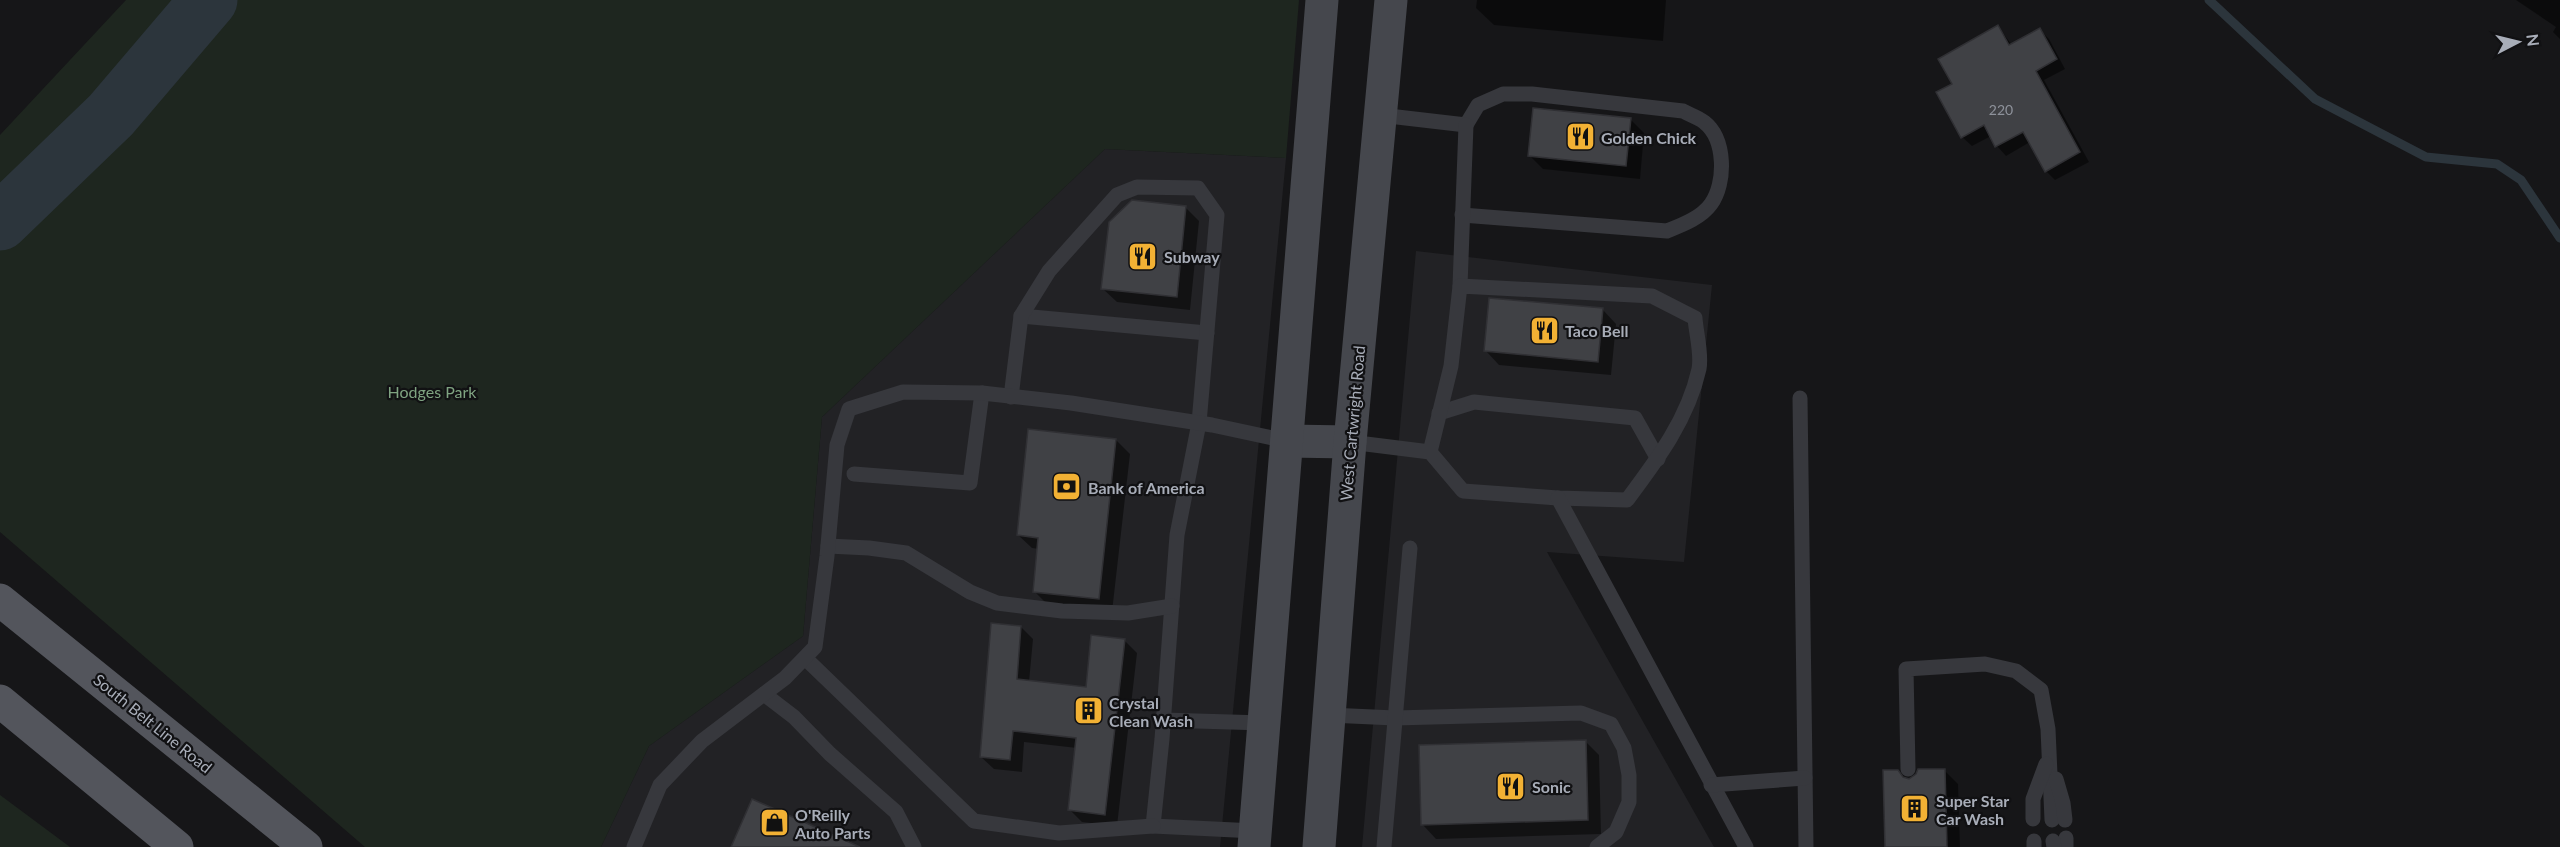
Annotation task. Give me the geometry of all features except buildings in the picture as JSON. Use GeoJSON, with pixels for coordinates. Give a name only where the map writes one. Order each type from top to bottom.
{"type":"FeatureCollection","features":[{"type":"Feature","properties":{"kind":"main road"},"geometry":{"type":"LineString","coordinates":[[1255,839],[1322,0]]}},
{"type":"Feature","properties":{"kind":"main road","name":"West Cartwright Road"},"geometry":{"type":"LineString","coordinates":[[1319,847],[1350,442],[1391,0]]}},
{"type":"Feature","properties":{"kind":"main road"},"geometry":{"type":"LineString","coordinates":[[1287,441],[1350,442]]}},
{"type":"Feature","properties":{"kind":"main road","name":"South Belt Line Road"},"geometry":{"type":"LineString","coordinates":[[0,600],[306,847]]}},
{"type":"Feature","properties":{"kind":"main road"},"geometry":{"type":"LineString","coordinates":[[0,701],[177,847]]}},
{"type":"Feature","properties":{"kind":"lane"},"geometry":{"type":"LineString","coordinates":[[1430,452],[1451,366],[1460,286],[1462,215],[1466,125],[1478,105],[1503,94],[1532,94],[1683,111],[1706,122],[1721,147],[1721,177],[1711,204],[1690,221],[1667,231],[1462,215]]}},
{"type":"Feature","properties":{"kind":"lane"},"geometry":{"type":"LineString","coordinates":[[1380,116],[1466,125]]}},
{"type":"Feature","properties":{"kind":"lane"},"geometry":{"type":"LineString","coordinates":[[1011,396],[1021,316],[1049,271],[1117,195],[1137,187],[1198,188],[1217,214],[1199,423],[1177,535],[1153,826]]}},
{"type":"Feature","properties":{"kind":"lane"},"geometry":{"type":"LineString","coordinates":[[1350,442],[1430,452],[1463,491],[1558,498],[1627,500],[1658,459],[1680,422],[1699,368],[1695,318],[1652,296],[1460,286]]}},
{"type":"Feature","properties":{"kind":"lane"},"geometry":{"type":"LineString","coordinates":[[1021,316],[1207,333]]}},
{"type":"Feature","properties":{"kind":"lane"},"geometry":{"type":"LineString","coordinates":[[634,847],[660,785],[702,741],[785,678],[815,647],[828,546],[837,445],[849,409],[903,392],[982,393],[1071,403],[1199,423],[1287,441]]}},
{"type":"Feature","properties":{"kind":"lane"},"geometry":{"type":"LineString","coordinates":[[854,474],[970,483],[982,393]]}},
{"type":"Feature","properties":{"kind":"lane"},"geometry":{"type":"LineString","coordinates":[[1800,398],[1806,847]]}},
{"type":"Feature","properties":{"kind":"lane"},"geometry":{"type":"LineString","coordinates":[[1439,413],[1474,402],[1635,418],[1658,459]]}},
{"type":"Feature","properties":{"kind":"lane"},"geometry":{"type":"LineString","coordinates":[[1558,498],[1746,847]]}},
{"type":"Feature","properties":{"kind":"lane"},"geometry":{"type":"LineString","coordinates":[[828,546],[906,553],[970,592],[997,603],[1062,612],[1128,613],[1172,606]]}},
{"type":"Feature","properties":{"kind":"lane"},"geometry":{"type":"LineString","coordinates":[[1384,847],[1410,548]]}},
{"type":"Feature","properties":{"kind":"lane"},"geometry":{"type":"LineString","coordinates":[[805,658],[974,821],[1059,833],[1153,826],[1255,839]]}},
{"type":"Feature","properties":{"kind":"lane"},"geometry":{"type":"LineString","coordinates":[[1908,770],[1906,669],[1985,664],[2016,671],[2041,690],[2048,729],[2049,756],[2063,803],[2058,820]]}},
{"type":"Feature","properties":{"kind":"lane"},"geometry":{"type":"LineString","coordinates":[[764,694],[794,717],[830,754],[896,813],[914,847]]}},
{"type":"Feature","properties":{"kind":"lane"},"geometry":{"type":"LineString","coordinates":[[1329,715],[1395,718],[1581,713],[1611,724],[1624,748],[1629,775],[1629,802],[1616,832],[1597,847]]}},
{"type":"Feature","properties":{"kind":"lane"},"geometry":{"type":"LineString","coordinates":[[1163,720],[1264,723]]}},
{"type":"Feature","properties":{"kind":"lane"},"geometry":{"type":"LineString","coordinates":[[2033,819],[2033,799],[2049,756]]}},
{"type":"Feature","properties":{"kind":"lane"},"geometry":{"type":"LineString","coordinates":[[1711,785],[1805,778]]}},
{"type":"Feature","properties":{"kind":"shaded area"},"geometry":{"type":"Polygon","coordinates":[[[1105,149],[1286,158],[1220,847],[601,847],[649,746],[803,636],[822,417],[1105,149]]]}},
{"type":"Feature","properties":{"kind":"shaded area"},"geometry":{"type":"Polygon","coordinates":[[[1416,251],[1712,285],[1684,562],[1547,552],[1714,847],[1362,847],[1416,251]]]}},
{"type":"Feature","properties":{"kind":"green space","name":"Hodges Park"},"geometry":{"type":"Polygon","coordinates":[[[126,0],[1299,0],[1286,158],[1105,149],[822,417],[803,636],[649,746],[601,847],[365,847],[0,532],[0,135],[126,0]]]}},
{"type":"Feature","properties":{"kind":"green space"},"geometry":{"type":"Polygon","coordinates":[[[0,795],[70,847],[0,847],[0,795]]]}},
{"type":"Feature","properties":{"kind":"waterway"},"geometry":{"type":"LineString","coordinates":[[0,222],[111,115],[209,0]]}},
{"type":"Feature","properties":{"kind":"waterway"},"geometry":{"type":"LineString","coordinates":[[2209,0],[2315,99],[2426,157],[2497,164],[2521,180],[2560,238]]}},
{"type":"Feature","properties":{"kind":"place","name":"Golden Chick"},"geometry":{"type":"Point","coordinates":[1580,137]}},
{"type":"Feature","properties":{"kind":"place","name":"Subway"},"geometry":{"type":"Point","coordinates":[1143,256]}},
{"type":"Feature","properties":{"kind":"place","name":"Taco Bell"},"geometry":{"type":"Point","coordinates":[1544,330]}},
{"type":"Feature","properties":{"kind":"place","name":"Bank of America"},"geometry":{"type":"Point","coordinates":[1067,487]}},
{"type":"Feature","properties":{"kind":"place","name":"Crystal Clean Wash"},"geometry":{"type":"Point","coordinates":[1088,711]}},
{"type":"Feature","properties":{"kind":"place","name":"Sonic"},"geometry":{"type":"Point","coordinates":[1511,786]}},
{"type":"Feature","properties":{"kind":"place","name":"Super Star Car Wash"},"geometry":{"type":"Point","coordinates":[1915,809]}},
{"type":"Feature","properties":{"kind":"place","name":"O'Reilly Auto Parts"},"geometry":{"type":"Point","coordinates":[774,823]}}]}
